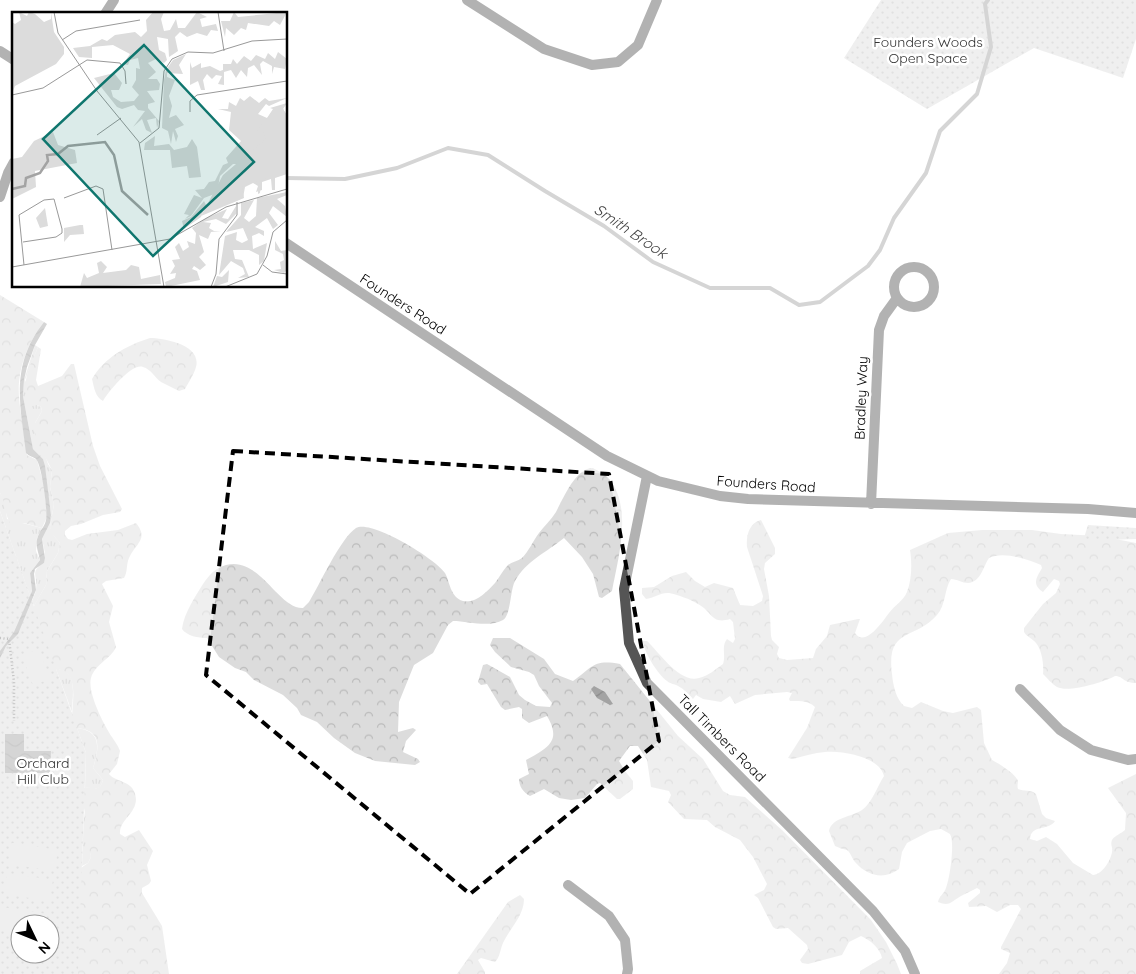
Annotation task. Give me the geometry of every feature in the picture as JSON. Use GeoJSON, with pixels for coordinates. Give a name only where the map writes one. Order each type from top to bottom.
{"type":"FeatureCollection","features":[{"type":"Feature","properties":{"kind":"street"},"geometry":{"type":"LineString","coordinates":[[106,12],[114,0]]}},
{"type":"Feature","properties":{"kind":"street"},"geometry":{"type":"LineString","coordinates":[[467,0],[544,49],[592,65],[618,62],[638,45],[656,0]]}},
{"type":"Feature","properties":{"kind":"street"},"geometry":{"type":"LineString","coordinates":[[0,51],[12,59]]}},
{"type":"Feature","properties":{"kind":"street"},"geometry":{"type":"LineString","coordinates":[[0,197],[12,166]]}},
{"type":"Feature","properties":{"kind":"street","name":"Founders Road"},"geometry":{"type":"LineString","coordinates":[[288,244],[607,456],[658,481],[720,496],[757,500],[1088,509],[1136,513]]}},
{"type":"Feature","properties":{"kind":"street","name":"Bradley Way"},"geometry":{"type":"LineString","coordinates":[[870,504],[879,330],[884,316],[896,298],[893,287],[894,280],[902,270],[908,267],[921,268],[931,277],[934,283],[932,296],[928,302],[922,305],[908,307],[896,298]]}},
{"type":"Feature","properties":{"kind":"street","name":"Tall Timbers Road"},"geometry":{"type":"LineString","coordinates":[[647,476],[624,589],[629,643],[647,683],[873,911],[905,951],[915,974]]}},
{"type":"Feature","properties":{"kind":"street"},"geometry":{"type":"LineString","coordinates":[[1020,689],[1060,730],[1091,750],[1128,760],[1136,759]]}},
{"type":"Feature","properties":{"kind":"street"},"geometry":{"type":"LineString","coordinates":[[568,885],[609,916],[625,940],[627,974]]}},
{"type":"Feature","properties":{"kind":"path"},"geometry":{"type":"LineString","coordinates":[[0,638],[9,639],[14,682],[14,721]]}},
{"type":"Feature","properties":{"kind":"highlighted area"},"geometry":{"type":"Polygon","coordinates":[[[233,451],[609,474],[659,741],[470,894],[206,675],[233,451]]]}},
{"type":"Feature","properties":{"kind":"green space","name":"Founders Woods Open Space"},"geometry":{"type":"Polygon","coordinates":[[[881,0],[1136,0],[1136,39],[1123,78],[1034,48],[927,109],[844,58],[881,0]]]}},
{"type":"Feature","properties":{"kind":"green space"},"geometry":{"type":"Polygon","coordinates":[[[0,295],[44,322],[33,338],[25,357],[19,386],[20,410],[27,455],[37,460],[44,485],[47,517],[42,528],[24,523],[10,523],[0,493],[0,295]]]}},
{"type":"Feature","properties":{"kind":"green space"},"geometry":{"type":"Polygon","coordinates":[[[150,338],[172,341],[188,348],[193,353],[196,359],[196,367],[185,389],[179,391],[161,382],[146,368],[138,367],[127,373],[103,401],[100,399],[95,392],[92,379],[97,371],[117,353],[133,344],[150,338]]]}},
{"type":"Feature","properties":{"kind":"green space"},"geometry":{"type":"Polygon","coordinates":[[[35,345],[38,347],[25,380],[42,411],[35,423],[48,464],[52,470],[50,487],[54,504],[50,527],[60,543],[58,553],[47,571],[46,585],[34,606],[32,601],[36,590],[35,571],[44,563],[45,553],[42,539],[50,523],[51,515],[43,459],[33,449],[23,396],[24,380],[35,345]]]}},
{"type":"Feature","properties":{"kind":"green space"},"geometry":{"type":"Polygon","coordinates":[[[38,347],[41,349],[36,380],[38,386],[62,376],[71,364],[74,364],[93,446],[100,466],[122,509],[120,512],[103,515],[71,526],[65,531],[65,535],[68,539],[72,540],[87,534],[118,530],[136,523],[140,528],[140,541],[129,558],[124,578],[106,581],[102,584],[113,606],[109,622],[116,647],[111,655],[93,673],[90,684],[97,708],[120,751],[117,764],[109,774],[129,785],[135,793],[135,804],[120,829],[120,834],[125,837],[139,830],[153,851],[147,865],[151,881],[142,888],[142,893],[162,926],[169,974],[31,974],[19,964],[60,964],[60,924],[78,870],[88,863],[91,857],[85,831],[85,813],[82,799],[84,788],[98,788],[103,780],[93,768],[97,752],[94,735],[89,731],[72,728],[73,691],[69,676],[64,671],[55,669],[22,631],[46,585],[47,571],[58,553],[60,543],[51,533],[50,527],[54,504],[50,487],[52,470],[36,440],[34,429],[35,423],[42,411],[41,407],[37,405],[32,406],[26,392],[25,384],[29,368],[38,347]]]}},
{"type":"Feature","properties":{"kind":"green space"},"geometry":{"type":"Polygon","coordinates":[[[593,468],[609,479],[616,491],[620,504],[622,534],[612,591],[602,598],[599,597],[593,574],[582,557],[564,538],[531,562],[520,574],[513,585],[508,613],[503,620],[491,624],[453,621],[448,625],[433,653],[414,665],[399,702],[398,732],[413,728],[416,730],[406,741],[403,752],[418,759],[420,762],[415,765],[375,761],[355,753],[334,738],[317,722],[301,715],[297,708],[283,695],[254,680],[246,672],[235,668],[219,657],[207,638],[193,636],[182,629],[187,611],[203,584],[213,572],[226,565],[238,564],[249,568],[285,600],[294,606],[303,608],[309,602],[343,542],[356,528],[364,527],[375,529],[417,550],[445,573],[455,596],[463,601],[472,601],[481,596],[495,583],[508,565],[522,558],[552,518],[576,478],[587,469],[593,468]]]}},
{"type":"Feature","properties":{"kind":"green space"},"geometry":{"type":"Polygon","coordinates":[[[0,493],[5,500],[7,519],[42,528],[37,538],[36,551],[40,560],[30,573],[32,591],[30,596],[0,511],[0,493]]]}},
{"type":"Feature","properties":{"kind":"green space","name":"Orchard Hill Club"},"geometry":{"type":"Polygon","coordinates":[[[0,511],[86,753],[78,974],[0,974],[0,511]]]}},
{"type":"Feature","properties":{"kind":"green space"},"geometry":{"type":"Polygon","coordinates":[[[761,520],[775,548],[775,554],[765,563],[764,569],[769,596],[771,636],[772,640],[779,647],[777,654],[779,658],[787,660],[813,658],[816,649],[827,636],[830,625],[860,619],[855,633],[859,637],[864,637],[874,632],[907,592],[911,571],[910,550],[948,533],[982,530],[1032,530],[1100,536],[1136,543],[1136,683],[1128,682],[1115,676],[1086,686],[1070,689],[1057,687],[1050,681],[1043,674],[1040,650],[1034,641],[1025,634],[1024,628],[1043,604],[1056,593],[1060,584],[1059,581],[1054,579],[1043,592],[1036,583],[1042,568],[1041,565],[1022,558],[1001,555],[989,558],[979,577],[972,582],[966,583],[951,579],[942,607],[937,615],[898,642],[893,649],[891,659],[894,687],[899,700],[904,706],[912,708],[921,702],[953,713],[977,707],[981,710],[984,743],[992,760],[1017,778],[1018,789],[1036,794],[1042,814],[1046,818],[1055,821],[1049,826],[1033,831],[1030,839],[1037,841],[1046,837],[1057,844],[1073,863],[1093,875],[1100,873],[1106,866],[1111,855],[1112,840],[1125,830],[1126,813],[1108,788],[1136,774],[1136,974],[999,974],[1007,963],[1010,953],[1001,949],[1001,947],[1021,909],[1018,905],[1010,905],[997,912],[986,906],[969,907],[968,903],[980,893],[980,890],[977,888],[951,903],[938,902],[948,883],[952,852],[950,834],[941,829],[930,831],[907,843],[902,852],[899,869],[888,875],[876,875],[865,871],[853,860],[847,850],[835,846],[829,831],[831,826],[838,820],[866,807],[884,776],[881,769],[868,760],[841,752],[825,752],[793,759],[788,758],[807,728],[815,707],[806,702],[790,701],[792,693],[787,692],[755,695],[735,704],[730,696],[721,702],[703,699],[696,695],[693,699],[677,685],[668,682],[660,674],[648,657],[643,641],[647,641],[677,672],[692,679],[699,678],[709,674],[723,664],[725,642],[727,639],[733,643],[735,639],[733,622],[730,619],[715,619],[698,604],[673,594],[663,593],[646,599],[642,594],[642,588],[654,587],[672,576],[686,572],[705,587],[714,583],[733,588],[740,605],[753,606],[762,601],[763,596],[747,547],[748,534],[751,527],[761,520]]]}},
{"type":"Feature","properties":{"kind":"green space"},"geometry":{"type":"Polygon","coordinates":[[[1088,525],[1136,528],[1136,539],[1083,541],[1088,525]]]}},
{"type":"Feature","properties":{"kind":"green space"},"geometry":{"type":"Polygon","coordinates":[[[493,638],[510,638],[544,659],[555,674],[573,681],[599,663],[620,664],[678,736],[703,759],[723,791],[730,795],[745,797],[782,830],[871,920],[886,942],[901,974],[860,974],[860,971],[882,958],[874,945],[861,936],[849,942],[842,955],[808,964],[802,963],[800,960],[808,949],[807,945],[788,928],[776,929],[773,927],[758,898],[754,895],[764,890],[767,884],[753,857],[740,840],[715,827],[707,820],[684,819],[668,802],[671,795],[669,791],[651,787],[647,760],[638,746],[630,746],[619,761],[633,781],[633,789],[620,799],[617,799],[600,783],[585,798],[571,800],[559,798],[544,789],[530,796],[525,793],[519,779],[529,774],[526,760],[541,752],[550,743],[553,738],[551,725],[547,716],[529,723],[522,718],[522,709],[519,707],[505,710],[501,707],[487,684],[481,685],[478,682],[483,665],[487,664],[510,677],[519,695],[525,700],[536,706],[550,707],[552,703],[539,686],[534,675],[511,667],[495,652],[490,645],[493,638]]]}},
{"type":"Feature","properties":{"kind":"green space"},"geometry":{"type":"Polygon","coordinates":[[[39,649],[50,679],[33,685],[22,655],[39,649]]]}},
{"type":"Feature","properties":{"kind":"green space"},"geometry":{"type":"Polygon","coordinates":[[[56,669],[68,673],[71,678],[73,684],[72,712],[56,669]]]}},
{"type":"Feature","properties":{"kind":"green space"},"geometry":{"type":"Polygon","coordinates":[[[77,728],[91,733],[97,742],[97,754],[93,768],[103,780],[98,788],[85,788],[86,753],[77,728]]]}},
{"type":"Feature","properties":{"kind":"green space"},"geometry":{"type":"Polygon","coordinates":[[[84,811],[91,857],[88,863],[82,866],[84,811]]]}},
{"type":"Feature","properties":{"kind":"green space"},"geometry":{"type":"Polygon","coordinates":[[[12,843],[58,850],[54,871],[9,864],[12,843]]]}},
{"type":"Feature","properties":{"kind":"green space"},"geometry":{"type":"Polygon","coordinates":[[[7,873],[53,880],[49,901],[4,894],[7,873]]]}},
{"type":"Feature","properties":{"kind":"green space"},"geometry":{"type":"Polygon","coordinates":[[[520,895],[524,899],[522,911],[503,943],[497,960],[495,962],[481,958],[478,960],[485,974],[457,974],[508,902],[520,895]]]}},
{"type":"Feature","properties":{"kind":"green space"},"geometry":{"type":"Polygon","coordinates":[[[1,907],[47,914],[10,914],[10,930],[0,928],[1,907]]]}},
{"type":"Feature","properties":{"kind":"green space"},"geometry":{"type":"Polygon","coordinates":[[[0,948],[10,951],[10,956],[0,948]]]}},
{"type":"Feature","properties":{"kind":"water"},"geometry":{"type":"Polygon","coordinates":[[[44,322],[47,324],[35,345],[27,367],[23,396],[33,449],[43,459],[45,466],[51,515],[50,523],[42,539],[44,563],[35,569],[36,590],[18,634],[6,646],[0,658],[0,651],[14,632],[32,591],[30,573],[40,560],[37,541],[46,520],[45,499],[38,463],[36,459],[26,453],[20,401],[22,369],[26,354],[33,338],[44,322]]]}},
{"type":"Feature","properties":{"kind":"water"},"geometry":{"type":"Polygon","coordinates":[[[594,686],[605,692],[613,704],[610,705],[597,698],[591,689],[594,686]]]}},
{"type":"Feature","properties":{"kind":"water"},"geometry":{"type":"Polygon","coordinates":[[[5,734],[24,734],[24,751],[51,751],[50,773],[5,773],[5,734]]]}},
{"type":"Feature","properties":{"kind":"waterway","name":"Smith Brook"},"geometry":{"type":"LineString","coordinates":[[288,178],[345,179],[397,168],[448,148],[488,155],[604,226],[653,262],[710,288],[770,288],[799,305],[820,302],[868,266],[880,250],[894,218],[926,173],[940,131],[977,94],[991,47],[985,4],[988,0]]}}]}
